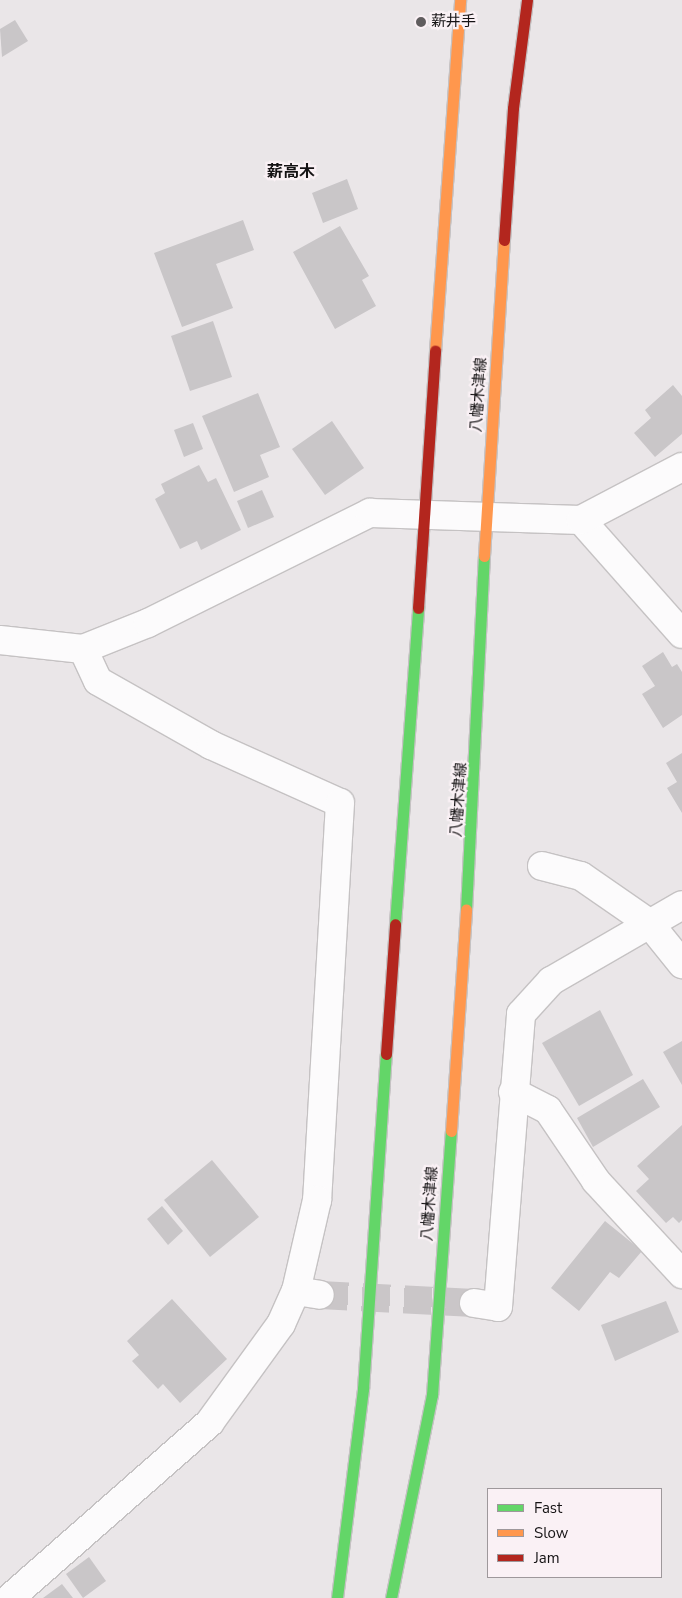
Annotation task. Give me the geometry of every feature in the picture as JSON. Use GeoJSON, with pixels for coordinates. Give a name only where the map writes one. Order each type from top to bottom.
{"type":"FeatureCollection","features":[{"type":"Feature","properties":{"kind":"main road"},"geometry":{"type":"LineString","coordinates":[[337,1598],[362,1389],[427,515],[460,0]]}},
{"type":"Feature","properties":{"kind":"main road","name":"八幡木津線"},"geometry":{"type":"LineString","coordinates":[[391,1598],[432,1395],[476,768],[486,517],[513,108],[527,0]]}},
{"type":"Feature","properties":{"kind":"street"},"geometry":{"type":"LineString","coordinates":[[0,640],[83,649],[148,623],[370,513],[581,520],[682,467]]}},
{"type":"Feature","properties":{"kind":"street"},"geometry":{"type":"LineString","coordinates":[[581,520],[682,634]]}},
{"type":"Feature","properties":{"kind":"street"},"geometry":{"type":"LineString","coordinates":[[10,1598],[210,1422],[281,1324],[308,1293],[318,1200],[340,803],[211,745],[98,681],[83,649]]}},
{"type":"Feature","properties":{"kind":"street"},"geometry":{"type":"LineString","coordinates":[[542,866],[581,876],[649,923],[682,964]]}},
{"type":"Feature","properties":{"kind":"street"},"geometry":{"type":"LineString","coordinates":[[474,1303],[498,1307],[513,1092],[521,1014],[551,981],[682,905]]}},
{"type":"Feature","properties":{"kind":"street"},"geometry":{"type":"LineString","coordinates":[[513,1092],[548,1110],[596,1181],[682,1274]]}},
{"type":"Feature","properties":{"kind":"building"},"geometry":{"type":"Polygon","coordinates":[[[15,20],[28,41],[2,57],[0,29],[15,20]]]}},
{"type":"Feature","properties":{"kind":"building"},"geometry":{"type":"Polygon","coordinates":[[[347,179],[358,209],[323,223],[312,193],[347,179]]]}},
{"type":"Feature","properties":{"kind":"building"},"geometry":{"type":"Polygon","coordinates":[[[243,220],[254,250],[216,264],[233,308],[182,327],[154,253],[243,220]]]}},
{"type":"Feature","properties":{"kind":"building"},"geometry":{"type":"Polygon","coordinates":[[[340,226],[369,276],[362,280],[376,306],[335,329],[293,252],[340,226]]]}},
{"type":"Feature","properties":{"kind":"building"},"geometry":{"type":"Polygon","coordinates":[[[213,321],[232,377],[190,391],[171,336],[213,321]]]}},
{"type":"Feature","properties":{"kind":"building"},"geometry":{"type":"Polygon","coordinates":[[[673,385],[682,396],[682,434],[655,457],[634,433],[651,418],[645,410],[673,385]]]}},
{"type":"Feature","properties":{"kind":"building"},"geometry":{"type":"Polygon","coordinates":[[[258,393],[280,447],[260,455],[269,477],[234,492],[202,416],[258,393]]]}},
{"type":"Feature","properties":{"kind":"building"},"geometry":{"type":"Polygon","coordinates":[[[332,421],[364,468],[325,495],[292,449],[332,421]]]}},
{"type":"Feature","properties":{"kind":"building"},"geometry":{"type":"Polygon","coordinates":[[[193,423],[203,449],[184,457],[174,430],[193,423]]]}},
{"type":"Feature","properties":{"kind":"building"},"geometry":{"type":"Polygon","coordinates":[[[199,465],[208,482],[216,478],[241,530],[201,550],[197,541],[180,549],[155,499],[165,493],[161,484],[199,465]]]}},
{"type":"Feature","properties":{"kind":"building"},"geometry":{"type":"Polygon","coordinates":[[[262,490],[274,517],[248,528],[237,501],[262,490]]]}},
{"type":"Feature","properties":{"kind":"building"},"geometry":{"type":"Polygon","coordinates":[[[663,652],[672,667],[677,664],[682,672],[682,715],[663,728],[642,694],[655,686],[642,666],[663,652]]]}},
{"type":"Feature","properties":{"kind":"building"},"geometry":{"type":"Polygon","coordinates":[[[682,753],[682,813],[667,788],[677,782],[666,763],[682,753]]]}},
{"type":"Feature","properties":{"kind":"building"},"geometry":{"type":"Polygon","coordinates":[[[600,1010],[633,1075],[579,1106],[542,1043],[600,1010]]]}},
{"type":"Feature","properties":{"kind":"building"},"geometry":{"type":"Polygon","coordinates":[[[682,1041],[682,1085],[663,1052],[682,1041]]]}},
{"type":"Feature","properties":{"kind":"building"},"geometry":{"type":"Polygon","coordinates":[[[643,1079],[660,1107],[593,1147],[577,1118],[643,1079]]]}},
{"type":"Feature","properties":{"kind":"building"},"geometry":{"type":"Polygon","coordinates":[[[682,1125],[682,1220],[679,1223],[673,1217],[666,1223],[636,1191],[649,1179],[637,1166],[682,1125]]]}},
{"type":"Feature","properties":{"kind":"building"},"geometry":{"type":"Polygon","coordinates":[[[212,1160],[259,1217],[210,1257],[164,1200],[212,1160]]]}},
{"type":"Feature","properties":{"kind":"building"},"geometry":{"type":"Polygon","coordinates":[[[162,1206],[183,1231],[168,1245],[147,1219],[162,1206]]]}},
{"type":"Feature","properties":{"kind":"building"},"geometry":{"type":"Polygon","coordinates":[[[605,1221],[642,1251],[619,1278],[610,1272],[579,1311],[551,1288],[605,1221]]]}},
{"type":"Feature","properties":{"kind":"building"},"geometry":{"type":"Polygon","coordinates":[[[172,1299],[227,1359],[180,1403],[163,1384],[158,1389],[132,1361],[139,1355],[127,1341],[172,1299]]]}},
{"type":"Feature","properties":{"kind":"building"},"geometry":{"type":"Polygon","coordinates":[[[666,1301],[679,1332],[615,1361],[601,1325],[666,1301]]]}},
{"type":"Feature","properties":{"kind":"building"},"geometry":{"type":"Polygon","coordinates":[[[89,1557],[106,1581],[83,1598],[66,1574],[89,1557]]]}},
{"type":"Feature","properties":{"kind":"building"},"geometry":{"type":"Polygon","coordinates":[[[62,1584],[73,1598],[43,1598],[62,1584]]]}},
{"type":"Feature","properties":{"kind":"tunnel"},"geometry":{"type":"LineString","coordinates":[[320,1295],[474,1303]]}},
{"type":"Feature","properties":{"kind":"traffic: fast"},"geometry":{"type":"LineString","coordinates":[[466,910],[484,556]]}},
{"type":"Feature","properties":{"kind":"traffic: fast"},"geometry":{"type":"LineString","coordinates":[[395,924],[418,608]]}},
{"type":"Feature","properties":{"kind":"traffic: fast"},"geometry":{"type":"LineString","coordinates":[[337,1598],[363,1389],[386,1054]]}},
{"type":"Feature","properties":{"kind":"traffic: fast"},"geometry":{"type":"LineString","coordinates":[[391,1598],[432,1395],[451,1131]]}},
{"type":"Feature","properties":{"kind":"traffic: slow"},"geometry":{"type":"LineString","coordinates":[[435,351],[460,0]]}},
{"type":"Feature","properties":{"kind":"traffic: slow"},"geometry":{"type":"LineString","coordinates":[[484,556],[504,240]]}},
{"type":"Feature","properties":{"kind":"traffic: slow"},"geometry":{"type":"LineString","coordinates":[[451,1131],[466,910]]}},
{"type":"Feature","properties":{"kind":"traffic: jam"},"geometry":{"type":"LineString","coordinates":[[504,240],[513,108],[527,0]]}},
{"type":"Feature","properties":{"kind":"traffic: jam"},"geometry":{"type":"LineString","coordinates":[[418,608],[435,351]]}},
{"type":"Feature","properties":{"kind":"traffic: jam"},"geometry":{"type":"LineString","coordinates":[[386,1054],[395,924]]}},
{"type":"Feature","properties":{"kind":"place","name":"薪井手"},"geometry":{"type":"Point","coordinates":[421,22]}},
{"type":"Feature","properties":{"kind":"district","name":"薪高木"},"geometry":{"type":"Point","coordinates":[291,172]}}]}
